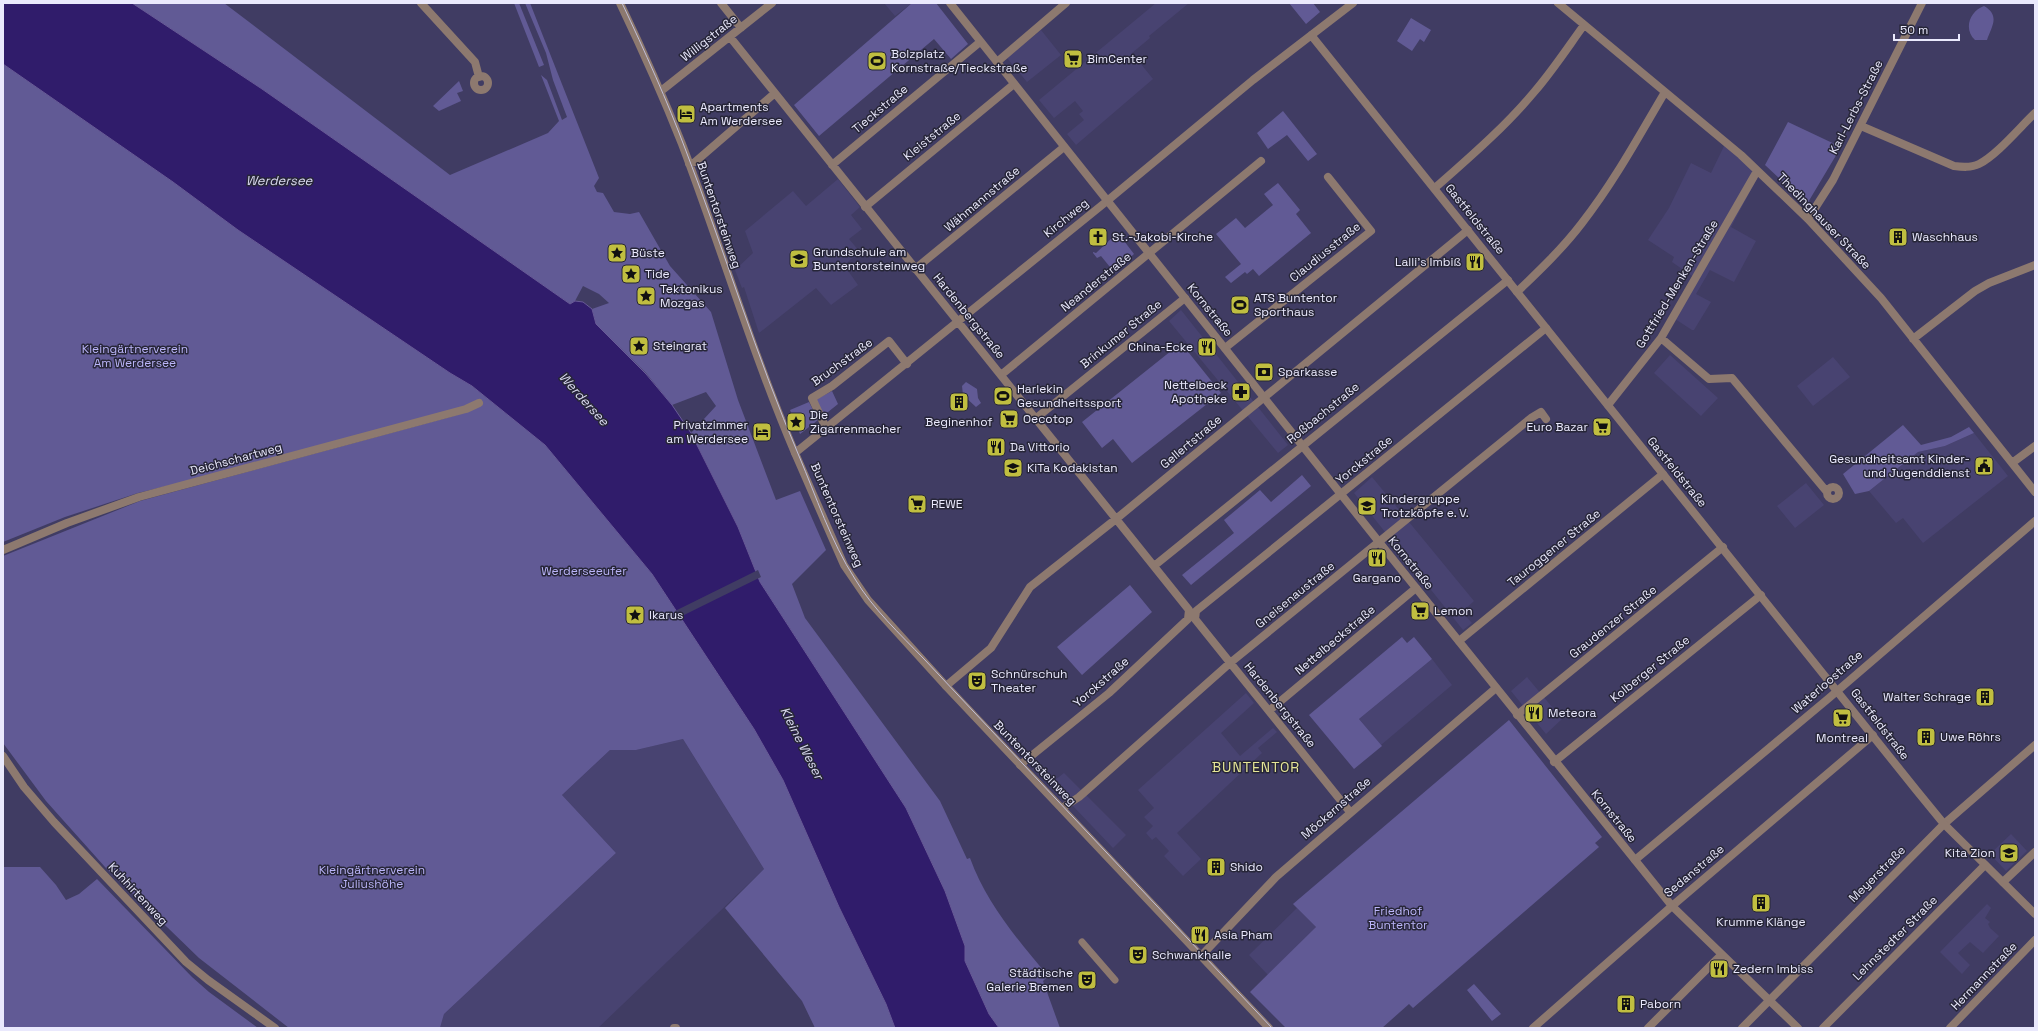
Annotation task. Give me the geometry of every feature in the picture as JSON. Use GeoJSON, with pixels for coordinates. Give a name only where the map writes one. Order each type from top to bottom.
{"type":"FeatureCollection","features":[{"type":"Feature","properties":{"kind":"street"},"geometry":{"type":"LineString","coordinates":[[421,3],[475,62],[479,77]]}},
{"type":"Feature","properties":{"kind":"street","name":"Buntentorsteinweg"},"geometry":{"type":"LineString","coordinates":[[620,3],[660,91],[689,164],[764,377],[836,549],[855,584],[946,686],[1269,1028]]}},
{"type":"Feature","properties":{"kind":"street"},"geometry":{"type":"LineString","coordinates":[[721,3],[741,28]]}},
{"type":"Feature","properties":{"kind":"street","name":"Willigstraße"},"geometry":{"type":"LineString","coordinates":[[660,91],[772,3]]}},
{"type":"Feature","properties":{"kind":"street","name":"Kornstraße"},"geometry":{"type":"LineString","coordinates":[[950,3],[1554,762],[1672,906],[1768,1001],[1798,1028]]}},
{"type":"Feature","properties":{"kind":"street"},"geometry":{"type":"LineString","coordinates":[[996,62],[1066,3]]}},
{"type":"Feature","properties":{"kind":"street","name":"Kirchweg"},"geometry":{"type":"LineString","coordinates":[[795,453],[907,364],[957,321],[1311,35],[1353,3]]}},
{"type":"Feature","properties":{"kind":"street","name":"Thedinghauser Straße"},"geometry":{"type":"LineString","coordinates":[[1558,3],[1758,171],[1808,219],[1877,294],[2035,492]]}},
{"type":"Feature","properties":{"kind":"street","name":"Karl-Lerbs-Straße"},"geometry":{"type":"LineString","coordinates":[[1808,219],[1833,180],[1922,3]]}},
{"type":"Feature","properties":{"kind":"street"},"geometry":{"type":"LineString","coordinates":[[1435,188],[1479,149],[1523,105],[1584,25]]}},
{"type":"Feature","properties":{"kind":"street","name":"Gastfeldstraße"},"geometry":{"type":"LineString","coordinates":[[1311,35],[1944,824],[2035,914]]}},
{"type":"Feature","properties":{"kind":"street","name":"Hardenbergstraße"},"geometry":{"type":"LineString","coordinates":[[730,37],[1035,419],[1154,566],[1193,611],[1195,619],[1270,710],[1350,812]]}},
{"type":"Feature","properties":{"kind":"street","name":"Tieckstraße"},"geometry":{"type":"LineString","coordinates":[[832,164],[980,42]]}},
{"type":"Feature","properties":{"kind":"street","name":"Kleiststraße"},"geometry":{"type":"LineString","coordinates":[[865,206],[1014,84]]}},
{"type":"Feature","properties":{"kind":"street"},"geometry":{"type":"LineString","coordinates":[[1517,292],[1552,258],[1582,224],[1614,178],[1665,92]]}},
{"type":"Feature","properties":{"kind":"street"},"geometry":{"type":"LineString","coordinates":[[689,164],[695,162],[774,93]]}},
{"type":"Feature","properties":{"kind":"street"},"geometry":{"type":"LineString","coordinates":[[1861,126],[1954,166],[1971,167],[1988,158],[2035,113]]}},
{"type":"Feature","properties":{"kind":"street","name":"Wähmannstraße"},"geometry":{"type":"LineString","coordinates":[[915,269],[1064,147]]}},
{"type":"Feature","properties":{"kind":"street","name":"Neanderstraße"},"geometry":{"type":"LineString","coordinates":[[1001,375],[1261,161]]}},
{"type":"Feature","properties":{"kind":"street","name":"Gottfried-Menken-Straße"},"geometry":{"type":"LineString","coordinates":[[1608,405],[1661,338],[1758,171]]}},
{"type":"Feature","properties":{"kind":"street","name":"Claudiusstraße"},"geometry":{"type":"LineString","coordinates":[[1225,348],[1371,231],[1328,177]]}},
{"type":"Feature","properties":{"kind":"street","name":"Gellertstraße"},"geometry":{"type":"LineString","coordinates":[[946,686],[991,648],[1030,587],[1116,519],[1468,230]]}},
{"type":"Feature","properties":{"kind":"street"},"geometry":{"type":"LineString","coordinates":[[1912,339],[1975,291],[1989,283],[2035,265]]}},
{"type":"Feature","properties":{"kind":"street","name":"Roßbachstraße"},"geometry":{"type":"LineString","coordinates":[[1154,566],[1508,280]]}},
{"type":"Feature","properties":{"kind":"street","name":"Brinkumer Straße"},"geometry":{"type":"LineString","coordinates":[[1035,419],[1185,298]]}},
{"type":"Feature","properties":{"kind":"street","name":"Yorckstraße"},"geometry":{"type":"LineString","coordinates":[[1020,765],[1109,693],[1188,619],[1193,611],[1342,494],[1546,328]]}},
{"type":"Feature","properties":{"kind":"street"},"geometry":{"type":"LineString","coordinates":[[1661,338],[1709,379],[1732,378],[1827,492]]}},
{"type":"Feature","properties":{"kind":"street","name":"Bruchstraße"},"geometry":{"type":"LineString","coordinates":[[826,428],[812,398],[832,386],[889,341],[907,364]]}},
{"type":"Feature","properties":{"kind":"street","name":"Deichschartweg"},"geometry":{"type":"LineString","coordinates":[[3,550],[67,523],[139,497],[459,411],[479,404]]}},
{"type":"Feature","properties":{"kind":"street","name":"Gneisenaustraße"},"geometry":{"type":"LineString","coordinates":[[1062,808],[1079,797],[1230,663],[1531,418],[1541,412],[1546,419]]}},
{"type":"Feature","properties":{"kind":"street"},"geometry":{"type":"LineString","coordinates":[[2012,463],[2035,446]]}},
{"type":"Feature","properties":{"kind":"street","name":"Tauroggener Straße"},"geometry":{"type":"LineString","coordinates":[[1459,641],[1663,474]]}},
{"type":"Feature","properties":{"kind":"street","name":"Waterloostraße"},"geometry":{"type":"LineString","coordinates":[[1635,860],[2035,521]]}},
{"type":"Feature","properties":{"kind":"street","name":"Graudenzer Straße"},"geometry":{"type":"LineString","coordinates":[[1518,715],[1723,548]]}},
{"type":"Feature","properties":{"kind":"street","name":"Nettelbeckstraße"},"geometry":{"type":"LineString","coordinates":[[1270,710],[1416,588]]}},
{"type":"Feature","properties":{"kind":"street","name":"Kolberger Straße"},"geometry":{"type":"LineString","coordinates":[[1554,762],[1761,595]]}},
{"type":"Feature","properties":{"kind":"street","name":"Möckernstraße"},"geometry":{"type":"LineString","coordinates":[[1201,956],[1276,877],[1496,688]]}},
{"type":"Feature","properties":{"kind":"street","name":"Sedanstraße"},"geometry":{"type":"LineString","coordinates":[[1533,1028],[1672,906],[1873,735]]}},
{"type":"Feature","properties":{"kind":"street","name":"Meyerstraße"},"geometry":{"type":"LineString","coordinates":[[1742,1028],[1944,824],[2035,745]]}},
{"type":"Feature","properties":{"kind":"street","name":"Kuhhirtenweg"},"geometry":{"type":"LineString","coordinates":[[3,756],[24,787],[54,822],[186,962],[208,980],[275,1028]]}},
{"type":"Feature","properties":{"kind":"street"},"geometry":{"type":"LineString","coordinates":[[2003,882],[2035,852]]}},
{"type":"Feature","properties":{"kind":"street","name":"Lehnstedter Straße"},"geometry":{"type":"LineString","coordinates":[[1823,1028],[1985,865]]}},
{"type":"Feature","properties":{"kind":"street","name":"Hermannstraße"},"geometry":{"type":"LineString","coordinates":[[1950,1028],[2035,940]]}},
{"type":"Feature","properties":{"kind":"street"},"geometry":{"type":"LineString","coordinates":[[1082,942],[1115,980]]}},
{"type":"Feature","properties":{"kind":"street"},"geometry":{"type":"LineString","coordinates":[[1648,1028],[1722,955]]}},
{"type":"Feature","properties":{"kind":"shaded area"},"geometry":{"type":"Polygon","coordinates":[[[884,3],[912,3],[895,16],[884,3]]]}},
{"type":"Feature","properties":{"kind":"shaded area"},"geometry":{"type":"Polygon","coordinates":[[[1156,3],[1189,3],[1149,36],[1150,38],[1132,53],[1153,79],[1076,145],[1067,134],[1084,120],[1079,114],[1083,111],[1075,101],[1054,118],[1039,100],[1156,3]]]}},
{"type":"Feature","properties":{"kind":"shaded area"},"geometry":{"type":"Polygon","coordinates":[[[1041,30],[1061,55],[1027,82],[1007,58],[1041,30]]]}},
{"type":"Feature","properties":{"kind":"shaded area"},"geometry":{"type":"Polygon","coordinates":[[[1725,144],[1759,175],[1731,227],[1756,241],[1734,282],[1710,270],[1696,294],[1711,302],[1694,330],[1692,330],[1672,317],[1695,278],[1672,262],[1674,257],[1648,240],[1669,208],[1691,163],[1711,173],[1725,144]]]}},
{"type":"Feature","properties":{"kind":"shaded area","name":"Grundschule am Buntentorsteinweg"},"geometry":{"type":"Polygon","coordinates":[[[838,179],[860,207],[851,215],[862,229],[849,239],[860,252],[844,265],[858,285],[831,305],[816,288],[759,333],[744,287],[742,288],[735,270],[753,253],[745,231],[793,191],[806,206],[838,179]]]}},
{"type":"Feature","properties":{"kind":"shaded area"},"geometry":{"type":"Polygon","coordinates":[[[1181,310],[1288,445],[1278,453],[1169,321],[1181,310]]]}},
{"type":"Feature","properties":{"kind":"shaded area"},"geometry":{"type":"Polygon","coordinates":[[[1670,355],[1718,398],[1701,416],[1654,373],[1670,355]]]}},
{"type":"Feature","properties":{"kind":"shaded area"},"geometry":{"type":"Polygon","coordinates":[[[1833,357],[1850,377],[1813,406],[1797,386],[1833,357]]]}},
{"type":"Feature","properties":{"kind":"shaded area"},"geometry":{"type":"Polygon","coordinates":[[[1974,433],[2008,476],[1923,543],[1903,518],[1896,523],[1869,491],[1918,452],[1945,446],[1974,433]]]}},
{"type":"Feature","properties":{"kind":"shaded area"},"geometry":{"type":"Polygon","coordinates":[[[1372,477],[1474,601],[1462,612],[1472,623],[1463,630],[1354,493],[1372,477]]]}},
{"type":"Feature","properties":{"kind":"shaded area"},"geometry":{"type":"Polygon","coordinates":[[[1806,483],[1824,505],[1795,528],[1777,506],[1806,483]]]}},
{"type":"Feature","properties":{"kind":"shaded area"},"geometry":{"type":"Polygon","coordinates":[[[1432,659],[1452,685],[1381,745],[1359,719],[1432,659]]]}},
{"type":"Feature","properties":{"kind":"shaded area"},"geometry":{"type":"Polygon","coordinates":[[[1527,677],[1562,719],[1546,734],[1511,691],[1527,677]]]}},
{"type":"Feature","properties":{"kind":"shaded area"},"geometry":{"type":"Polygon","coordinates":[[[1246,693],[1254,703],[1221,733],[1240,756],[1273,728],[1277,732],[1258,748],[1262,753],[1177,833],[1201,859],[1183,876],[1164,856],[1169,851],[1156,837],[1152,840],[1146,833],[1153,826],[1144,817],[1154,808],[1138,790],[1246,693]]]}},
{"type":"Feature","properties":{"kind":"shaded area"},"geometry":{"type":"Polygon","coordinates":[[[683,739],[764,869],[598,1028],[440,1028],[444,1014],[616,853],[562,795],[610,750],[636,750],[683,739]]]}},
{"type":"Feature","properties":{"kind":"shaded area"},"geometry":{"type":"Polygon","coordinates":[[[1064,773],[1126,835],[1113,848],[1051,783],[1064,773]]]}},
{"type":"Feature","properties":{"kind":"shaded area","name":"Kita Zion"},"geometry":{"type":"Polygon","coordinates":[[[2011,834],[2027,851],[2006,871],[1990,854],[2011,834]]]}},
{"type":"Feature","properties":{"kind":"shaded area"},"geometry":{"type":"Polygon","coordinates":[[[1987,904],[1991,908],[1985,918],[1990,922],[1988,924],[1990,928],[1999,936],[1983,953],[1970,942],[1958,953],[1970,965],[1962,974],[1940,952],[1987,904]]]}},
{"type":"Feature","properties":{"kind":"shaded area"},"geometry":{"type":"Polygon","coordinates":[[[1297,908],[1316,927],[1268,975],[1249,955],[1297,908]]]}},
{"type":"Feature","properties":{"kind":"green space"},"geometry":{"type":"Polygon","coordinates":[[[132,3],[224,3],[450,175],[548,133],[559,121],[541,75],[547,80],[562,120],[567,117],[553,80],[546,53],[525,3],[530,3],[599,178],[594,186],[597,192],[603,193],[614,212],[630,214],[639,212],[670,266],[711,312],[738,400],[776,500],[800,491],[826,550],[792,584],[805,618],[940,801],[967,859],[970,858],[977,875],[994,906],[1014,935],[1048,976],[1043,981],[1060,1028],[999,1028],[989,1014],[965,961],[965,946],[945,891],[906,808],[760,582],[738,527],[691,433],[716,406],[706,392],[672,405],[646,373],[596,324],[592,309],[609,303],[599,294],[583,286],[575,301],[570,304],[262,89],[132,3]]]}},
{"type":"Feature","properties":{"kind":"green space"},"geometry":{"type":"Polygon","coordinates":[[[514,3],[519,3],[544,65],[539,67],[514,3]]]}},
{"type":"Feature","properties":{"kind":"green space"},"geometry":{"type":"Polygon","coordinates":[[[912,3],[936,3],[968,44],[951,59],[934,39],[819,136],[794,105],[912,3]]]}},
{"type":"Feature","properties":{"kind":"green space"},"geometry":{"type":"Polygon","coordinates":[[[1289,3],[1313,3],[1320,12],[1306,24],[1289,3]]]}},
{"type":"Feature","properties":{"kind":"green space"},"geometry":{"type":"Polygon","coordinates":[[[1984,6],[1992,14],[1992,26],[1987,40],[1975,40],[1969,31],[1970,21],[1975,12],[1984,6]]]}},
{"type":"Feature","properties":{"kind":"green space"},"geometry":{"type":"Polygon","coordinates":[[[1411,18],[1431,30],[1424,42],[1420,39],[1412,51],[1397,41],[1411,18]]]}},
{"type":"Feature","properties":{"kind":"green space"},"geometry":{"type":"Polygon","coordinates":[[[3,64],[173,182],[238,230],[450,373],[472,386],[545,445],[652,574],[754,729],[783,780],[839,907],[886,1004],[895,1028],[815,1028],[802,1001],[725,908],[764,869],[683,739],[636,750],[610,750],[562,795],[616,853],[444,1014],[440,1028],[289,1028],[199,958],[105,867],[46,801],[3,743],[3,556],[140,501],[461,414],[138,493],[65,517],[3,542],[3,64]]]}},
{"type":"Feature","properties":{"kind":"green space"},"geometry":{"type":"Polygon","coordinates":[[[459,81],[463,91],[457,93],[461,101],[439,111],[433,106],[459,81]]]}},
{"type":"Feature","properties":{"kind":"green space"},"geometry":{"type":"Polygon","coordinates":[[[1283,111],[1317,154],[1308,161],[1287,135],[1268,149],[1257,133],[1283,111]]]}},
{"type":"Feature","properties":{"kind":"green space"},"geometry":{"type":"Polygon","coordinates":[[[1788,122],[1841,147],[1807,204],[1765,165],[1788,122]]]}},
{"type":"Feature","properties":{"kind":"green space"},"geometry":{"type":"Polygon","coordinates":[[[1278,183],[1300,210],[1296,214],[1311,233],[1259,276],[1253,269],[1247,274],[1245,272],[1231,283],[1225,277],[1241,264],[1216,234],[1236,218],[1245,228],[1273,205],[1264,194],[1278,183]]]}},
{"type":"Feature","properties":{"kind":"green space"},"geometry":{"type":"Polygon","coordinates":[[[1118,233],[1134,254],[1114,272],[1101,256],[1097,258],[1093,252],[1096,253],[1114,236],[1112,234],[1118,233]]]}},
{"type":"Feature","properties":{"kind":"green space"},"geometry":{"type":"Polygon","coordinates":[[[1181,343],[1221,393],[1132,463],[1113,439],[1102,448],[1082,422],[1181,343]]]}},
{"type":"Feature","properties":{"kind":"green space"},"geometry":{"type":"Polygon","coordinates":[[[966,382],[977,389],[978,398],[981,403],[976,407],[963,395],[962,386],[966,382]]]}},
{"type":"Feature","properties":{"kind":"green space"},"geometry":{"type":"Polygon","coordinates":[[[832,391],[838,404],[823,416],[815,400],[832,391]]]}},
{"type":"Feature","properties":{"kind":"green space"},"geometry":{"type":"Polygon","coordinates":[[[809,402],[818,420],[800,434],[790,410],[809,402]]]}},
{"type":"Feature","properties":{"kind":"green space"},"geometry":{"type":"Polygon","coordinates":[[[1903,425],[1921,445],[1951,437],[1969,427],[1974,433],[1945,446],[1918,452],[1869,491],[1855,494],[1843,474],[1903,425]]]}},
{"type":"Feature","properties":{"kind":"green space"},"geometry":{"type":"Polygon","coordinates":[[[1302,475],[1311,486],[1191,585],[1182,575],[1234,533],[1224,520],[1260,490],[1271,502],[1302,475]]]}},
{"type":"Feature","properties":{"kind":"green space"},"geometry":{"type":"Polygon","coordinates":[[[1130,585],[1152,612],[1082,675],[1057,647],[1130,585]]]}},
{"type":"Feature","properties":{"kind":"green space"},"geometry":{"type":"Polygon","coordinates":[[[1402,637],[1407,643],[1414,637],[1432,659],[1359,719],[1382,746],[1354,769],[1309,715],[1402,637]]]}},
{"type":"Feature","properties":{"kind":"green space","name":"Friedhof Buntentor"},"geometry":{"type":"Polygon","coordinates":[[[1509,720],[1602,837],[1595,843],[1599,847],[1413,1008],[1409,1004],[1382,1028],[1286,1028],[1250,992],[1316,927],[1293,904],[1509,720]]]}},
{"type":"Feature","properties":{"kind":"green space"},"geometry":{"type":"Polygon","coordinates":[[[3,867],[40,867],[56,885],[66,900],[79,894],[97,879],[192,977],[209,992],[258,1028],[3,1028],[3,867]]]}},
{"type":"Feature","properties":{"kind":"green space"},"geometry":{"type":"Polygon","coordinates":[[[1474,984],[1501,1014],[1492,1021],[1467,990],[1474,984]]]}},
{"type":"Feature","properties":{"kind":"water","name":"Werdersee"},"geometry":{"type":"Polygon","coordinates":[[[3,3],[132,3],[262,89],[570,304],[575,301],[583,302],[592,309],[596,324],[646,374],[672,405],[691,433],[738,527],[760,582],[906,808],[945,891],[965,946],[965,961],[989,1014],[999,1028],[895,1028],[886,1004],[839,907],[783,780],[754,729],[652,574],[545,445],[472,386],[450,373],[238,230],[173,182],[3,64],[3,3]]]}},
{"type":"Feature","properties":{"kind":"pier"},"geometry":{"type":"Polygon","coordinates":[[[758,570],[761,577],[680,617],[675,611],[758,570]]]}},
{"type":"Feature","properties":{"kind":"tram line"},"geometry":{"type":"LineString","coordinates":[[622,3],[656,76],[679,132],[783,418],[824,519],[846,565],[870,601],[887,621],[1272,1028]]}},
{"type":"Feature","properties":{"kind":"place","name":"BimCenter"},"geometry":{"type":"Point","coordinates":[1073,59]}},
{"type":"Feature","properties":{"kind":"place","name":"Bolzplatz Kornstraße/Tieckstraße"},"geometry":{"type":"Point","coordinates":[877,61]}},
{"type":"Feature","properties":{"kind":"place","name":"Apartments Am Werdersee"},"geometry":{"type":"Point","coordinates":[686,114]}},
{"type":"Feature","properties":{"kind":"place","name":"St.-Jakobi-Kirche"},"geometry":{"type":"Point","coordinates":[1098,237]}},
{"type":"Feature","properties":{"kind":"place","name":"Waschhaus"},"geometry":{"type":"Point","coordinates":[1898,237]}},
{"type":"Feature","properties":{"kind":"place","name":"Büste"},"geometry":{"type":"Point","coordinates":[617,253]}},
{"type":"Feature","properties":{"kind":"place","name":"Grundschule am Buntentorsteinweg"},"geometry":{"type":"Point","coordinates":[799,259]}},
{"type":"Feature","properties":{"kind":"place","name":"Lalli's Imbiß"},"geometry":{"type":"Point","coordinates":[1475,262]}},
{"type":"Feature","properties":{"kind":"place","name":"Tide"},"geometry":{"type":"Point","coordinates":[631,274]}},
{"type":"Feature","properties":{"kind":"place","name":"Tektonikus Mozgas"},"geometry":{"type":"Point","coordinates":[646,296]}},
{"type":"Feature","properties":{"kind":"place","name":"ATS Buntentor Sporthaus"},"geometry":{"type":"Point","coordinates":[1240,305]}},
{"type":"Feature","properties":{"kind":"place","name":"Steingrat"},"geometry":{"type":"Point","coordinates":[639,346]}},
{"type":"Feature","properties":{"kind":"place","name":"China-Ecke"},"geometry":{"type":"Point","coordinates":[1207,347]}},
{"type":"Feature","properties":{"kind":"place","name":"Sparkasse"},"geometry":{"type":"Point","coordinates":[1264,372]}},
{"type":"Feature","properties":{"kind":"place","name":"Nettelbeck Apotheke"},"geometry":{"type":"Point","coordinates":[1241,392]}},
{"type":"Feature","properties":{"kind":"place","name":"Harlekin Gesundheitssport"},"geometry":{"type":"Point","coordinates":[1003,396]}},
{"type":"Feature","properties":{"kind":"place","name":"Beginenhof"},"geometry":{"type":"Point","coordinates":[959,402]}},
{"type":"Feature","properties":{"kind":"place","name":"Oecotop"},"geometry":{"type":"Point","coordinates":[1009,419]}},
{"type":"Feature","properties":{"kind":"place","name":"Die Zigarrenmacher"},"geometry":{"type":"Point","coordinates":[796,422]}},
{"type":"Feature","properties":{"kind":"place","name":"Euro Bazar"},"geometry":{"type":"Point","coordinates":[1602,427]}},
{"type":"Feature","properties":{"kind":"place","name":"Privatzimmer am Werdersee"},"geometry":{"type":"Point","coordinates":[762,432]}},
{"type":"Feature","properties":{"kind":"place","name":"Da Vittorio"},"geometry":{"type":"Point","coordinates":[996,447]}},
{"type":"Feature","properties":{"kind":"place","name":"Gesundheitsamt Kinder- und Jugenddienst"},"geometry":{"type":"Point","coordinates":[1984,466]}},
{"type":"Feature","properties":{"kind":"place","name":"KiTa Kodakistan"},"geometry":{"type":"Point","coordinates":[1013,468]}},
{"type":"Feature","properties":{"kind":"place","name":"REWE"},"geometry":{"type":"Point","coordinates":[917,504]}},
{"type":"Feature","properties":{"kind":"place","name":"Kindergruppe Trotzköpfe e. V."},"geometry":{"type":"Point","coordinates":[1367,506]}},
{"type":"Feature","properties":{"kind":"place","name":"Gargano"},"geometry":{"type":"Point","coordinates":[1377,558]}},
{"type":"Feature","properties":{"kind":"place","name":"Lemon"},"geometry":{"type":"Point","coordinates":[1420,611]}},
{"type":"Feature","properties":{"kind":"place","name":"Ikarus"},"geometry":{"type":"Point","coordinates":[635,615]}},
{"type":"Feature","properties":{"kind":"place","name":"Schnürschuh Theater"},"geometry":{"type":"Point","coordinates":[977,681]}},
{"type":"Feature","properties":{"kind":"place","name":"Walter Schrage"},"geometry":{"type":"Point","coordinates":[1985,697]}},
{"type":"Feature","properties":{"kind":"place","name":"Meteora"},"geometry":{"type":"Point","coordinates":[1534,713]}},
{"type":"Feature","properties":{"kind":"place","name":"Montreal"},"geometry":{"type":"Point","coordinates":[1842,718]}},
{"type":"Feature","properties":{"kind":"place","name":"Uwe Röhrs"},"geometry":{"type":"Point","coordinates":[1926,737]}},
{"type":"Feature","properties":{"kind":"place","name":"Kita Zion"},"geometry":{"type":"Point","coordinates":[2009,853]}},
{"type":"Feature","properties":{"kind":"place","name":"Shido"},"geometry":{"type":"Point","coordinates":[1216,867]}},
{"type":"Feature","properties":{"kind":"place","name":"Krumme Klänge"},"geometry":{"type":"Point","coordinates":[1761,903]}},
{"type":"Feature","properties":{"kind":"place","name":"Asia Pham"},"geometry":{"type":"Point","coordinates":[1200,935]}},
{"type":"Feature","properties":{"kind":"place","name":"Schwankhalle"},"geometry":{"type":"Point","coordinates":[1138,955]}},
{"type":"Feature","properties":{"kind":"place","name":"Zedern Imbiss"},"geometry":{"type":"Point","coordinates":[1719,969]}},
{"type":"Feature","properties":{"kind":"place","name":"Städtische Galerie Bremen"},"geometry":{"type":"Point","coordinates":[1087,980]}},
{"type":"Feature","properties":{"kind":"place","name":"Paborn"},"geometry":{"type":"Point","coordinates":[1626,1004]}},
{"type":"Feature","properties":{"kind":"district","name":"BUNTENTOR"},"geometry":{"type":"Point","coordinates":[1256,767]}},
{"type":"Feature","properties":{"kind":"park label","name":"Kleingärtnerverein Am Werdersee"},"geometry":{"type":"Point","coordinates":[135,356]}},
{"type":"Feature","properties":{"kind":"park label","name":"Werderseeufer"},"geometry":{"type":"Point","coordinates":[584,571]}},
{"type":"Feature","properties":{"kind":"park label","name":"Kleingärtnerverein Juliushöhe"},"geometry":{"type":"Point","coordinates":[372,877]}},
{"type":"Feature","properties":{"kind":"water label","name":"Kleine Weser"},"geometry":{"type":"Point","coordinates":[802,743]}}]}
